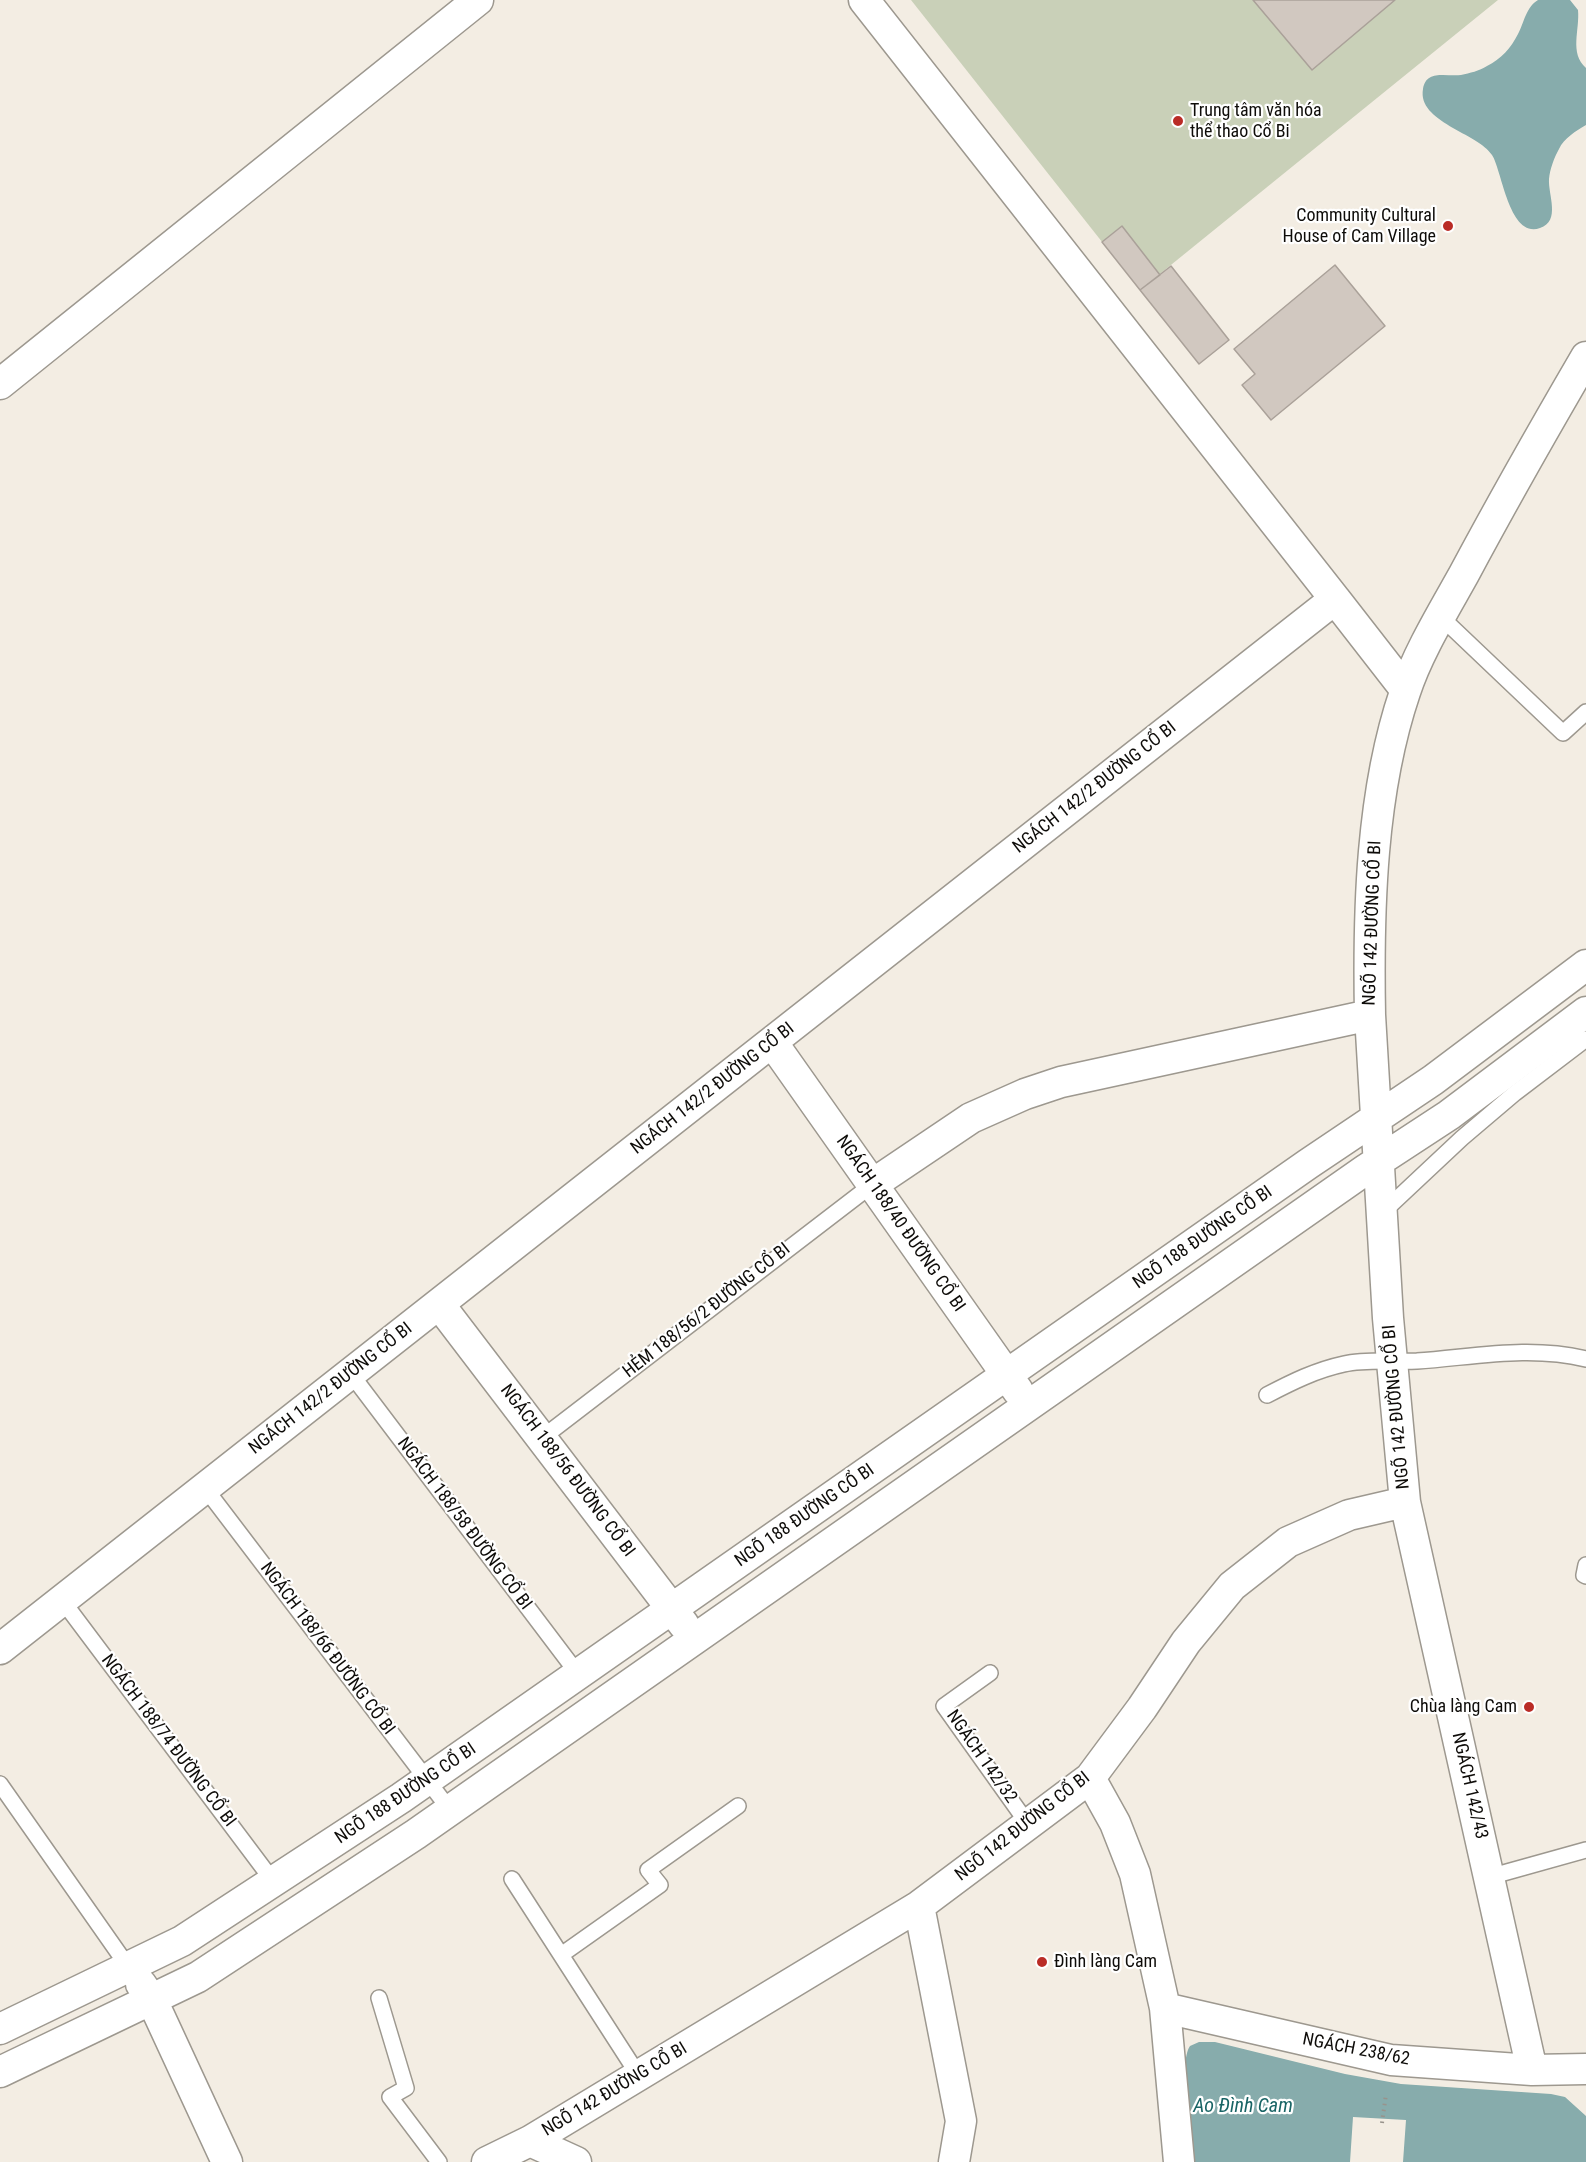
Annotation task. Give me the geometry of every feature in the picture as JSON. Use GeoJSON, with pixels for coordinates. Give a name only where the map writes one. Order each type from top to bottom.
{"type":"FeatureCollection","features":[{"type":"Feature","properties":{"kind":"street"},"geometry":{"type":"LineString","coordinates":[[0,384],[478,0]]}},
{"type":"Feature","properties":{"kind":"street"},"geometry":{"type":"LineString","coordinates":[[864,0],[1405,689]]}},
{"type":"Feature","properties":{"kind":"street","name":"NGÕ 142 ĐƯỜNG CỔ BI"},"geometry":{"type":"LineString","coordinates":[[487,2162],[530,2141],[919,1906],[1090,1778],[1142,1708],[1186,1642],[1232,1586],[1288,1542],[1349,1515],[1405,1502],[1392,1362],[1370,1015],[1370,935],[1377,820],[1383,772],[1405,689],[1527,457],[1586,357]]}},
{"type":"Feature","properties":{"kind":"street","name":"NGÁCH 142/2 ĐƯỜNG CỔ BI"},"geometry":{"type":"LineString","coordinates":[[0,1649],[1335,599]]}},
{"type":"Feature","properties":{"kind":"street","name":"NGÕ 188 ĐƯỜNG CỔ BI"},"geometry":{"type":"LineString","coordinates":[[0,2029],[182,1941],[427,1780],[1433,1080],[1586,965]]}},
{"type":"Feature","properties":{"kind":"street","name":"NGÕ 188 ĐƯỜNG CỔ BI"},"geometry":{"type":"LineString","coordinates":[[0,2072],[198,1977],[450,1810],[1449,1115],[1586,1012]]}},
{"type":"Feature","properties":{"kind":"street"},"geometry":{"type":"LineString","coordinates":[[873,1184],[970,1118],[1025,1094],[1061,1082],[1370,1015]]}},
{"type":"Feature","properties":{"kind":"street","name":"NGÁCH 188/40 ĐƯỜNG CỔ BI"},"geometry":{"type":"LineString","coordinates":[[772,1042],[1029,1406]]}},
{"type":"Feature","properties":{"kind":"street","name":"NGÁCH 188/56 ĐƯỜNG CỔ BI"},"geometry":{"type":"LineString","coordinates":[[439,1304],[695,1639]]}},
{"type":"Feature","properties":{"kind":"street","name":"NGÁCH 142/43"},"geometry":{"type":"LineString","coordinates":[[1405,1502],[1532,2070]]}},
{"type":"Feature","properties":{"kind":"street"},"geometry":{"type":"LineString","coordinates":[[1090,1778],[1115,1823],[1135,1874],[1165,2008],[1179,2162]]}},
{"type":"Feature","properties":{"kind":"street"},"geometry":{"type":"LineString","coordinates":[[919,1906],[961,2121],[954,2162]]}},
{"type":"Feature","properties":{"kind":"street"},"geometry":{"type":"LineString","coordinates":[[129,1968],[152,2000],[227,2162]]}},
{"type":"Feature","properties":{"kind":"street","name":"NGÁCH 238/62"},"geometry":{"type":"LineString","coordinates":[[1165,2008],[1391,2060],[1532,2070],[1586,2069]]}},
{"type":"Feature","properties":{"kind":"street"},"geometry":{"type":"LineString","coordinates":[[530,2141],[576,2162]]}},
{"type":"Feature","properties":{"kind":"lane"},"geometry":{"type":"LineString","coordinates":[[1441,617],[1563,733],[1586,712]]}},
{"type":"Feature","properties":{"kind":"lane"},"geometry":{"type":"LineString","coordinates":[[1382,1213],[1479,1123],[1586,1039]]}},
{"type":"Feature","properties":{"kind":"lane","name":"HẺM 188/56/2 ĐƯỜNG CỔ BI"},"geometry":{"type":"LineString","coordinates":[[542,1438],[873,1184]]}},
{"type":"Feature","properties":{"kind":"lane"},"geometry":{"type":"LineString","coordinates":[[1267,1395],[1314,1372],[1346,1363],[1392,1362],[1500,1352],[1564,1354],[1586,1359]]}},
{"type":"Feature","properties":{"kind":"lane","name":"NGÁCH 188/58 ĐƯỜNG CỔ BI"},"geometry":{"type":"LineString","coordinates":[[351,1374],[578,1674]]}},
{"type":"Feature","properties":{"kind":"lane","name":"NGÁCH 188/66 ĐƯỜNG CỔ BI"},"geometry":{"type":"LineString","coordinates":[[205,1488],[450,1810]]}},
{"type":"Feature","properties":{"kind":"lane"},"geometry":{"type":"LineString","coordinates":[[1586,1565],[1584,1575],[1586,1576]]}},
{"type":"Feature","properties":{"kind":"lane","name":"NGÁCH 188/74 ĐƯỜNG CỔ BI"},"geometry":{"type":"LineString","coordinates":[[62,1600],[273,1881]]}},
{"type":"Feature","properties":{"kind":"lane","name":"NGÁCH 142/32"},"geometry":{"type":"LineString","coordinates":[[990,1673],[944,1706],[1028,1824]]}},
{"type":"Feature","properties":{"kind":"lane"},"geometry":{"type":"LineString","coordinates":[[0,1784],[129,1968]]}},
{"type":"Feature","properties":{"kind":"lane"},"geometry":{"type":"LineString","coordinates":[[561,1955],[660,1885],[648,1870],[738,1806]]}},
{"type":"Feature","properties":{"kind":"lane"},"geometry":{"type":"LineString","coordinates":[[1489,1877],[1586,1850]]}},
{"type":"Feature","properties":{"kind":"lane"},"geometry":{"type":"LineString","coordinates":[[512,1879],[639,2076]]}},
{"type":"Feature","properties":{"kind":"lane"},"geometry":{"type":"LineString","coordinates":[[379,1998],[406,2088],[390,2097],[439,2162]]}},
{"type":"Feature","properties":{"kind":"path"},"geometry":{"type":"LineString","coordinates":[[1382,2123],[1387,2090]]}},
{"type":"Feature","properties":{"kind":"green space","name":"Trung tâm văn hóa thể thao Cổ Bi"},"geometry":{"type":"Polygon","coordinates":[[[911,0],[1498,0],[1140,290],[911,0]]]}},
{"type":"Feature","properties":{"kind":"water"},"geometry":{"type":"Polygon","coordinates":[[[1538,0],[1570,0],[1578,10],[1576,41],[1578,55],[1586,68],[1586,125],[1564,141],[1554,160],[1549,179],[1552,207],[1550,220],[1540,228],[1529,229],[1514,214],[1492,155],[1485,147],[1439,119],[1429,110],[1424,100],[1423,89],[1428,79],[1433,76],[1461,75],[1481,69],[1497,60],[1512,44],[1528,11],[1538,0]]]}},
{"type":"Feature","properties":{"kind":"water","name":"Ao Đình Cam"},"geometry":{"type":"Polygon","coordinates":[[[1199,2042],[1215,2042],[1345,2074],[1401,2084],[1551,2094],[1565,2097],[1586,2116],[1586,2162],[1403,2162],[1406,2120],[1353,2117],[1350,2162],[1192,2162],[1185,2068],[1190,2046],[1199,2042]]]}},
{"type":"Feature","properties":{"kind":"building"},"geometry":{"type":"Polygon","coordinates":[[[1253,0],[1395,0],[1312,70],[1253,0]]]}},
{"type":"Feature","properties":{"kind":"building"},"geometry":{"type":"Polygon","coordinates":[[[1122,226],[1160,275],[1140,290],[1102,242],[1122,226]]]}},
{"type":"Feature","properties":{"kind":"building"},"geometry":{"type":"Polygon","coordinates":[[[1335,265],[1385,326],[1271,420],[1242,385],[1255,374],[1234,349],[1335,265]]]}},
{"type":"Feature","properties":{"kind":"building"},"geometry":{"type":"Polygon","coordinates":[[[1171,266],[1229,340],[1199,364],[1140,290],[1171,266]]]}},
{"type":"Feature","properties":{"kind":"place","name":"Trung tâm văn hóa thể thao Cổ Bi"},"geometry":{"type":"Point","coordinates":[1178,121]}},
{"type":"Feature","properties":{"kind":"place","name":"Community Cultural House of Cam Village"},"geometry":{"type":"Point","coordinates":[1448,226]}},
{"type":"Feature","properties":{"kind":"place","name":"Chùa làng Cam"},"geometry":{"type":"Point","coordinates":[1529,1707]}},
{"type":"Feature","properties":{"kind":"place","name":"Đình làng Cam"},"geometry":{"type":"Point","coordinates":[1042,1962]}}]}
